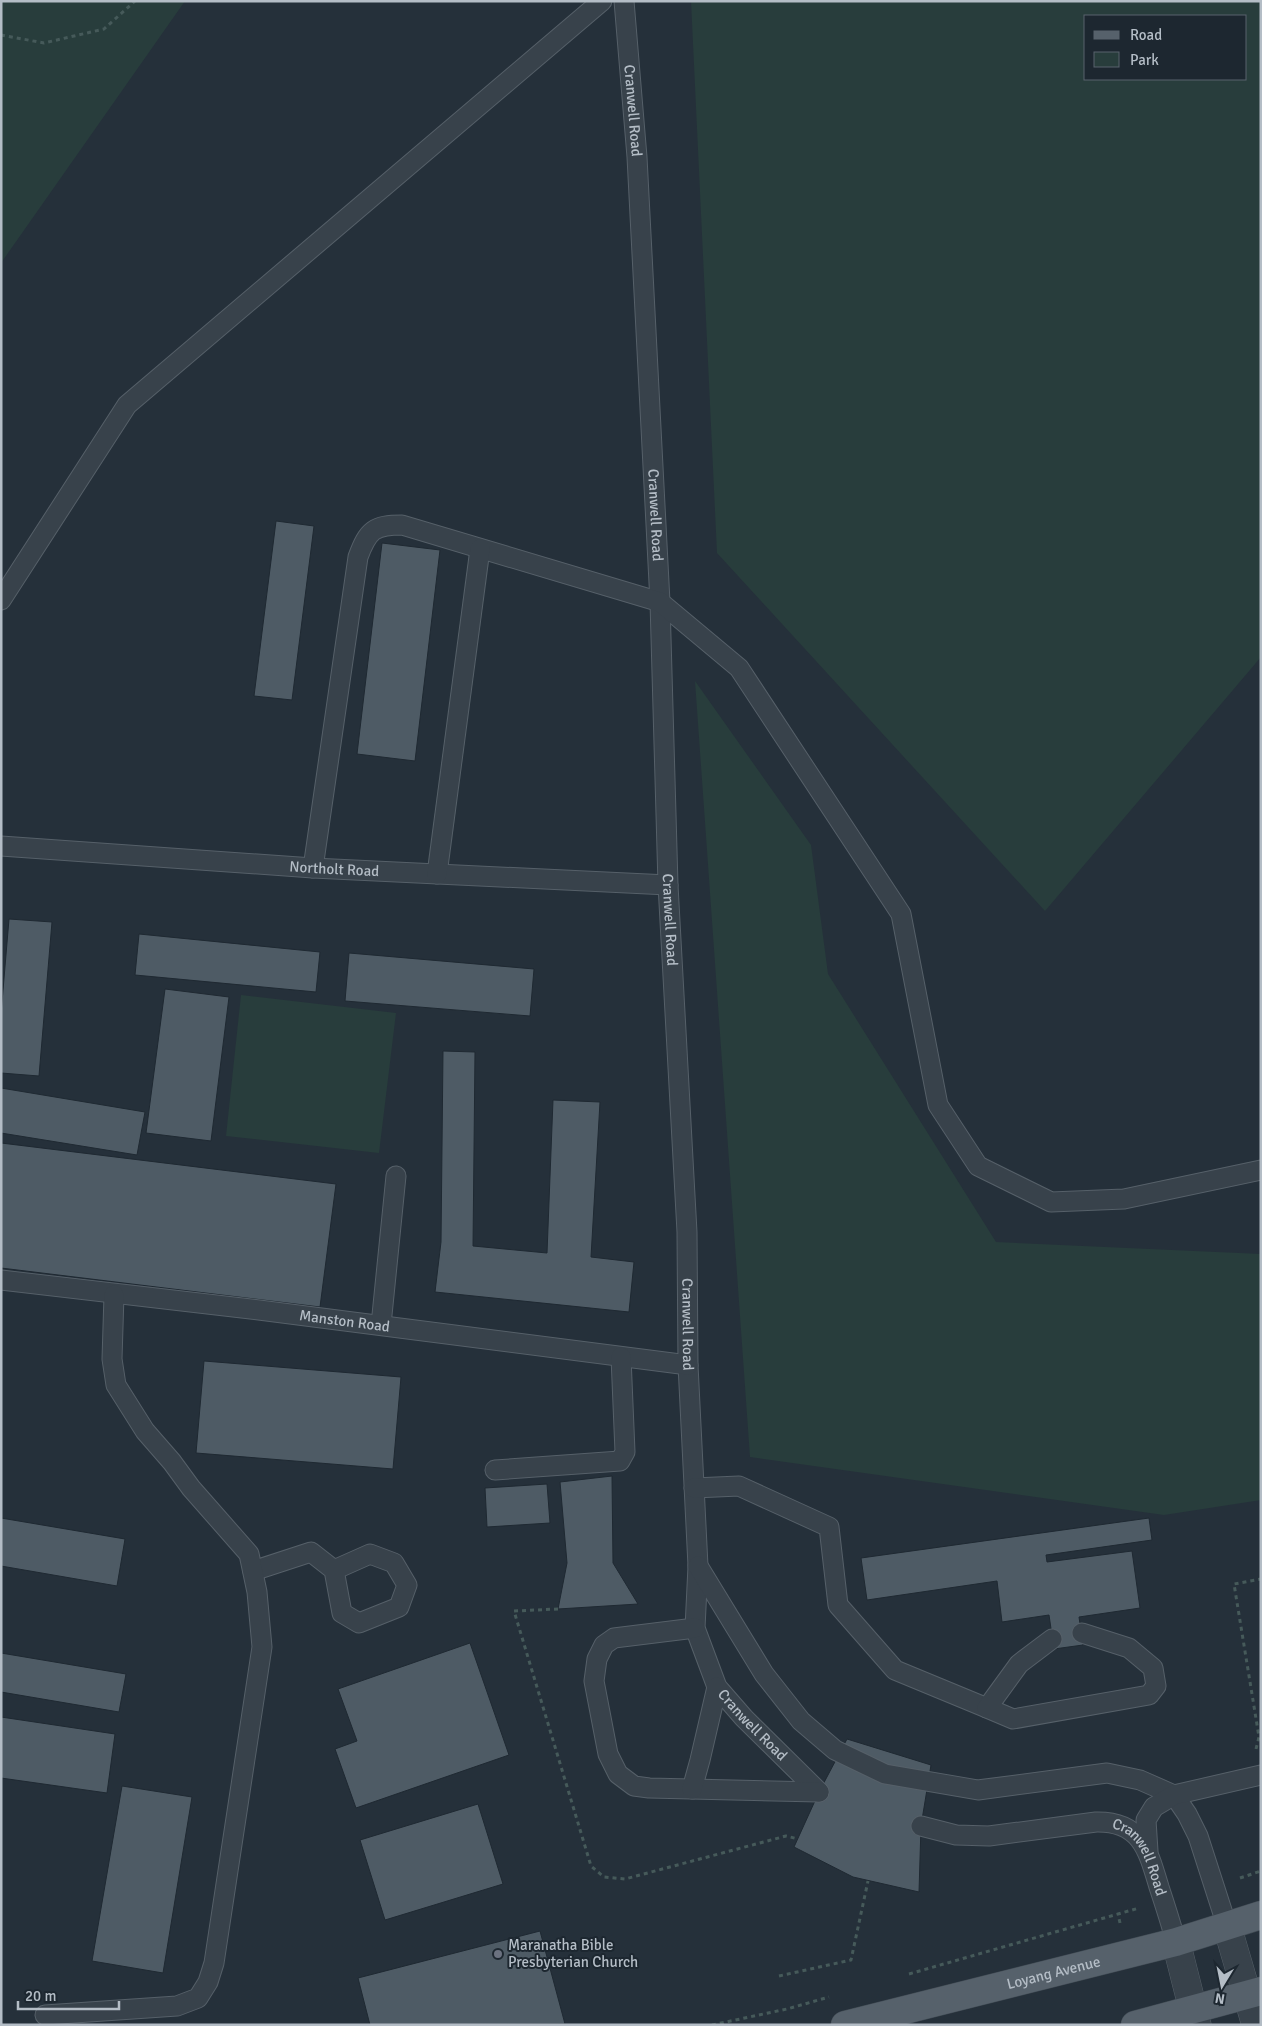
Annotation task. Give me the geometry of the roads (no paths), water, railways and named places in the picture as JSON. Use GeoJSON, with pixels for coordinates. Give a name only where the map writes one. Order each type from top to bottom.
{"type":"FeatureCollection","features":[{"type":"Feature","properties":{"kind":"main road","name":"Loyang Avenue"},"geometry":{"type":"LineString","coordinates":[[845,2025],[1176,1942],[1261,1915]]}},
{"type":"Feature","properties":{"kind":"main road"},"geometry":{"type":"LineString","coordinates":[[1135,2025],[1195,2017],[1254,1993]]}},
{"type":"Feature","properties":{"kind":"street"},"geometry":{"type":"LineString","coordinates":[[1227,1926],[1254,1993],[1256,2025]]}},
{"type":"Feature","properties":{"kind":"street","name":"Cranwell Road"},"geometry":{"type":"LineString","coordinates":[[1176,1942],[1195,2017]]}},
{"type":"Feature","properties":{"kind":"lane"},"geometry":{"type":"LineString","coordinates":[[1,600],[127,406],[602,1]]}},
{"type":"Feature","properties":{"kind":"lane","name":"Cranwell Road"},"geometry":{"type":"LineString","coordinates":[[624,1],[636,158],[660,602],[668,886],[687,1232],[688,1365],[698,1566],[695,1628],[716,1687],[744,1718],[819,1792],[692,1789]]}},
{"type":"Feature","properties":{"kind":"lane"},"geometry":{"type":"LineString","coordinates":[[312,868],[358,557],[364,541],[371,531],[383,525],[402,525],[660,602],[739,668],[901,914],[938,1106],[978,1166],[1051,1202],[1124,1199],[1261,1170]]}},
{"type":"Feature","properties":{"kind":"lane"},"geometry":{"type":"LineString","coordinates":[[437,874],[480,549]]}},
{"type":"Feature","properties":{"kind":"lane","name":"Northolt Road"},"geometry":{"type":"LineString","coordinates":[[1,846],[312,868],[668,886]]}},
{"type":"Feature","properties":{"kind":"lane"},"geometry":{"type":"LineString","coordinates":[[381,1325],[396,1176]]}},
{"type":"Feature","properties":{"kind":"lane","name":"Manston Road"},"geometry":{"type":"LineString","coordinates":[[1,1280],[114,1295],[381,1325],[688,1365]]}},
{"type":"Feature","properties":{"kind":"lane"},"geometry":{"type":"LineString","coordinates":[[45,2015],[177,2006],[198,1998],[208,1982],[214,1963],[262,1646],[257,1592],[249,1554],[190,1488],[172,1462],[145,1431],[116,1385],[112,1359],[114,1295]]}},
{"type":"Feature","properties":{"kind":"lane"},"geometry":{"type":"LineString","coordinates":[[495,1470],[620,1462],[625,1452],[622,1357]]}},
{"type":"Feature","properties":{"kind":"lane"},"geometry":{"type":"LineString","coordinates":[[694,1488],[739,1486],[829,1527],[838,1605],[895,1670],[1012,1719],[1149,1694],[1156,1686],[1153,1668],[1129,1648],[1082,1633]]}},
{"type":"Feature","properties":{"kind":"lane"},"geometry":{"type":"LineString","coordinates":[[253,1571],[311,1552],[334,1570]]}},
{"type":"Feature","properties":{"kind":"lane"},"geometry":{"type":"LineString","coordinates":[[698,1566],[764,1674],[801,1721],[835,1750],[885,1774],[978,1790],[1108,1773],[1140,1780],[1174,1795],[1187,1814],[1198,1836],[1227,1926]]}},
{"type":"Feature","properties":{"kind":"lane"},"geometry":{"type":"LineString","coordinates":[[695,1628],[614,1638],[604,1645],[597,1659],[594,1681],[608,1754],[618,1774],[634,1786],[692,1789],[716,1687]]}},
{"type":"Feature","properties":{"kind":"lane"},"geometry":{"type":"LineString","coordinates":[[987,1708],[1019,1664],[1052,1639]]}},
{"type":"Feature","properties":{"kind":"lane"},"geometry":{"type":"LineString","coordinates":[[1148,1851],[1146,1820],[1154,1807],[1174,1795],[1261,1775]]}},
{"type":"Feature","properties":{"kind":"lane","name":"Cranwell Road"},"geometry":{"type":"LineString","coordinates":[[921,1826],[956,1835],[990,1836],[1096,1822],[1112,1822],[1126,1828],[1138,1837],[1148,1851],[1176,1942]]}},
{"type":"Feature","properties":{"kind":"place","name":"Maranatha Bible Presbyterian Church"},"geometry":{"type":"Point","coordinates":[498,1954]}}]}
